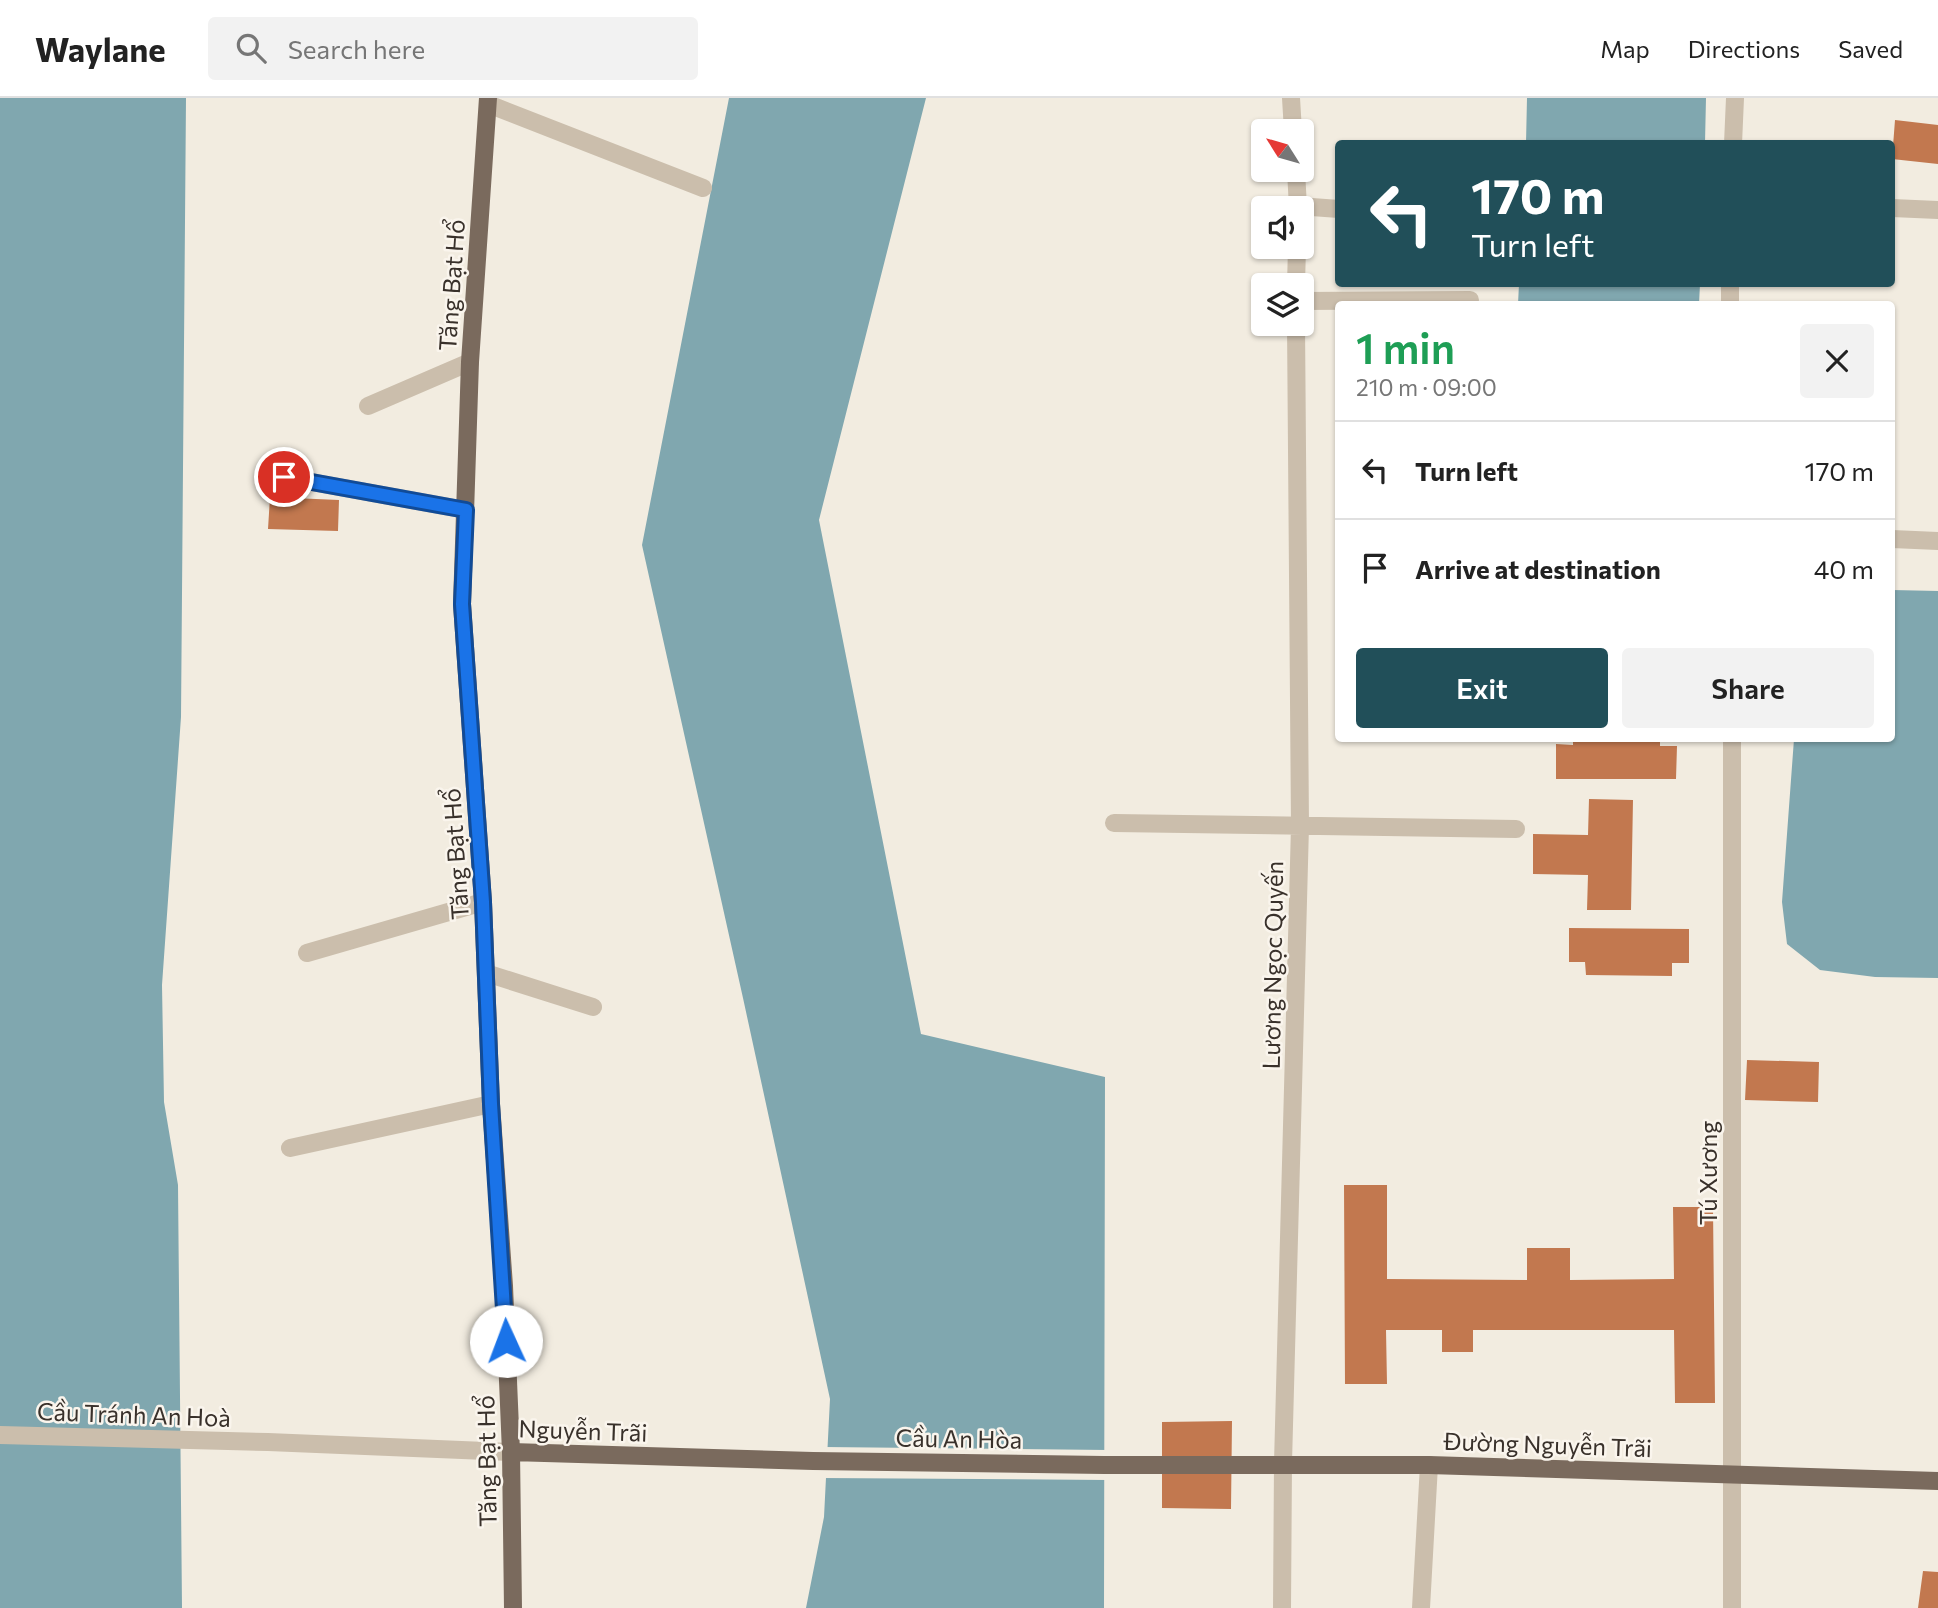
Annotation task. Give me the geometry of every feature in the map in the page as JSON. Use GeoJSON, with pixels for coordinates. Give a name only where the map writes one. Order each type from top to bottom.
{"type":"FeatureCollection","features":[{"type":"Feature","properties":{"kind":"main road","name":"Tăng Bạt Hổ"},"geometry":{"type":"LineString","coordinates":[[488,101],[470,362],[462,604],[483,902],[491,1104],[504,1286],[511,1452],[513,1608]]}},
{"type":"Feature","properties":{"kind":"main road","name":"Nguyễn Trãi"},"geometry":{"type":"LineString","coordinates":[[511,1452],[813,1461]]}},
{"type":"Feature","properties":{"kind":"main road","name":"Cầu An Hòa"},"geometry":{"type":"LineString","coordinates":[[813,1461],[1157,1464]]}},
{"type":"Feature","properties":{"kind":"main road","name":"Đường Nguyễn Trãi"},"geometry":{"type":"LineString","coordinates":[[1157,1464],[1429,1465],[1938,1481]]}},
{"type":"Feature","properties":{"kind":"street"},"geometry":{"type":"LineString","coordinates":[[1292,98],[1293,119]]}},
{"type":"Feature","properties":{"kind":"street"},"geometry":{"type":"LineString","coordinates":[[1733,140],[1735,98]]}},
{"type":"Feature","properties":{"kind":"street"},"geometry":{"type":"LineString","coordinates":[[488,101],[703,188]]}},
{"type":"Feature","properties":{"kind":"street"},"geometry":{"type":"LineString","coordinates":[[1314,208],[1335,209]]}},
{"type":"Feature","properties":{"kind":"street"},"geometry":{"type":"LineString","coordinates":[[1895,208],[1938,210]]}},
{"type":"Feature","properties":{"kind":"street"},"geometry":{"type":"LineString","coordinates":[[1314,301],[1470,300]]}},
{"type":"Feature","properties":{"kind":"street","name":"Lương Ngọc Quyến"},"geometry":{"type":"LineString","coordinates":[[1282,1608],[1283,1463],[1300,825],[1296,336]]}},
{"type":"Feature","properties":{"kind":"street"},"geometry":{"type":"LineString","coordinates":[[368,406],[470,362]]}},
{"type":"Feature","properties":{"kind":"street"},"geometry":{"type":"LineString","coordinates":[[284,477],[466,510]]}},
{"type":"Feature","properties":{"kind":"street"},"geometry":{"type":"LineString","coordinates":[[1895,540],[1938,541]]}},
{"type":"Feature","properties":{"kind":"street","name":"Tú Xương"},"geometry":{"type":"LineString","coordinates":[[1732,742],[1732,1608]]}},
{"type":"Feature","properties":{"kind":"street"},"geometry":{"type":"LineString","coordinates":[[1114,823],[1516,829]]}},
{"type":"Feature","properties":{"kind":"street"},"geometry":{"type":"LineString","coordinates":[[307,953],[483,902]]}},
{"type":"Feature","properties":{"kind":"street"},"geometry":{"type":"LineString","coordinates":[[486,973],[593,1007]]}},
{"type":"Feature","properties":{"kind":"street"},"geometry":{"type":"LineString","coordinates":[[290,1148],[491,1104]]}},
{"type":"Feature","properties":{"kind":"street","name":"Cầu Tránh An Hoà"},"geometry":{"type":"LineString","coordinates":[[0,1435],[268,1442]]}},
{"type":"Feature","properties":{"kind":"street","name":"Nguyễn Trãi"},"geometry":{"type":"LineString","coordinates":[[268,1442],[511,1452]]}},
{"type":"Feature","properties":{"kind":"street"},"geometry":{"type":"LineString","coordinates":[[1421,1608],[1429,1465]]}},
{"type":"Feature","properties":{"kind":"water"},"geometry":{"type":"Polygon","coordinates":[[[0,98],[186,98],[181,717],[162,985],[164,1102],[178,1185],[182,1608],[0,1608],[0,98]]]}},
{"type":"Feature","properties":{"kind":"water"},"geometry":{"type":"Polygon","coordinates":[[[729,98],[926,98],[819,520],[921,1034],[1105,1077],[1104,1608],[806,1608],[824,1517],[830,1399],[642,545],[729,98]]]}},
{"type":"Feature","properties":{"kind":"water"},"geometry":{"type":"Polygon","coordinates":[[[1527,98],[1706,98],[1705,140],[1526,140],[1527,98]]]}},
{"type":"Feature","properties":{"kind":"water"},"geometry":{"type":"Polygon","coordinates":[[[1519,287],[1700,287],[1699,301],[1518,301],[1519,287]]]}},
{"type":"Feature","properties":{"kind":"water"},"geometry":{"type":"Polygon","coordinates":[[[1895,590],[1938,591],[1938,978],[1875,977],[1820,970],[1787,944],[1782,902],[1794,742],[1895,742],[1895,590]]]}},
{"type":"Feature","properties":{"kind":"pier"},"geometry":{"type":"Polygon","coordinates":[[[824,1447],[1108,1450],[1108,1480],[822,1478],[824,1447]]]}},
{"type":"Feature","properties":{"kind":"building"},"geometry":{"type":"Polygon","coordinates":[[[1895,120],[1938,125],[1938,164],[1895,159],[1895,120]]]}},
{"type":"Feature","properties":{"kind":"building"},"geometry":{"type":"Polygon","coordinates":[[[270,497],[339,500],[338,531],[268,529],[270,497]]]}},
{"type":"Feature","properties":{"kind":"building"},"geometry":{"type":"Polygon","coordinates":[[[1573,742],[1660,742],[1660,746],[1677,746],[1676,779],[1556,779],[1556,744],[1573,745],[1573,742]]]}},
{"type":"Feature","properties":{"kind":"building"},"geometry":{"type":"Polygon","coordinates":[[[1589,799],[1633,800],[1631,910],[1587,910],[1588,875],[1533,874],[1533,834],[1588,835],[1589,799]]]}},
{"type":"Feature","properties":{"kind":"building"},"geometry":{"type":"Polygon","coordinates":[[[1569,928],[1689,929],[1689,963],[1672,963],[1672,976],[1586,975],[1585,962],[1569,962],[1569,928]]]}},
{"type":"Feature","properties":{"kind":"building"},"geometry":{"type":"Polygon","coordinates":[[[1747,1060],[1819,1062],[1818,1102],[1745,1100],[1747,1060]]]}},
{"type":"Feature","properties":{"kind":"building"},"geometry":{"type":"Polygon","coordinates":[[[1344,1185],[1387,1185],[1387,1279],[1527,1280],[1527,1248],[1570,1248],[1570,1280],[1674,1279],[1673,1207],[1713,1207],[1715,1403],[1675,1403],[1674,1330],[1473,1330],[1473,1352],[1442,1352],[1442,1330],[1386,1330],[1387,1384],[1345,1384],[1344,1185]]]}},
{"type":"Feature","properties":{"kind":"building"},"geometry":{"type":"Polygon","coordinates":[[[1232,1421],[1231,1509],[1162,1508],[1162,1422],[1232,1421]]]}},
{"type":"Feature","properties":{"kind":"building"},"geometry":{"type":"Polygon","coordinates":[[[1923,1571],[1938,1572],[1938,1608],[1918,1608],[1923,1571]]]}},
{"type":"Feature","properties":{"kind":"route"},"geometry":{"type":"LineString","coordinates":[[284,477],[466,510],[462,604],[483,902],[491,1104],[506,1341]]}}]}
